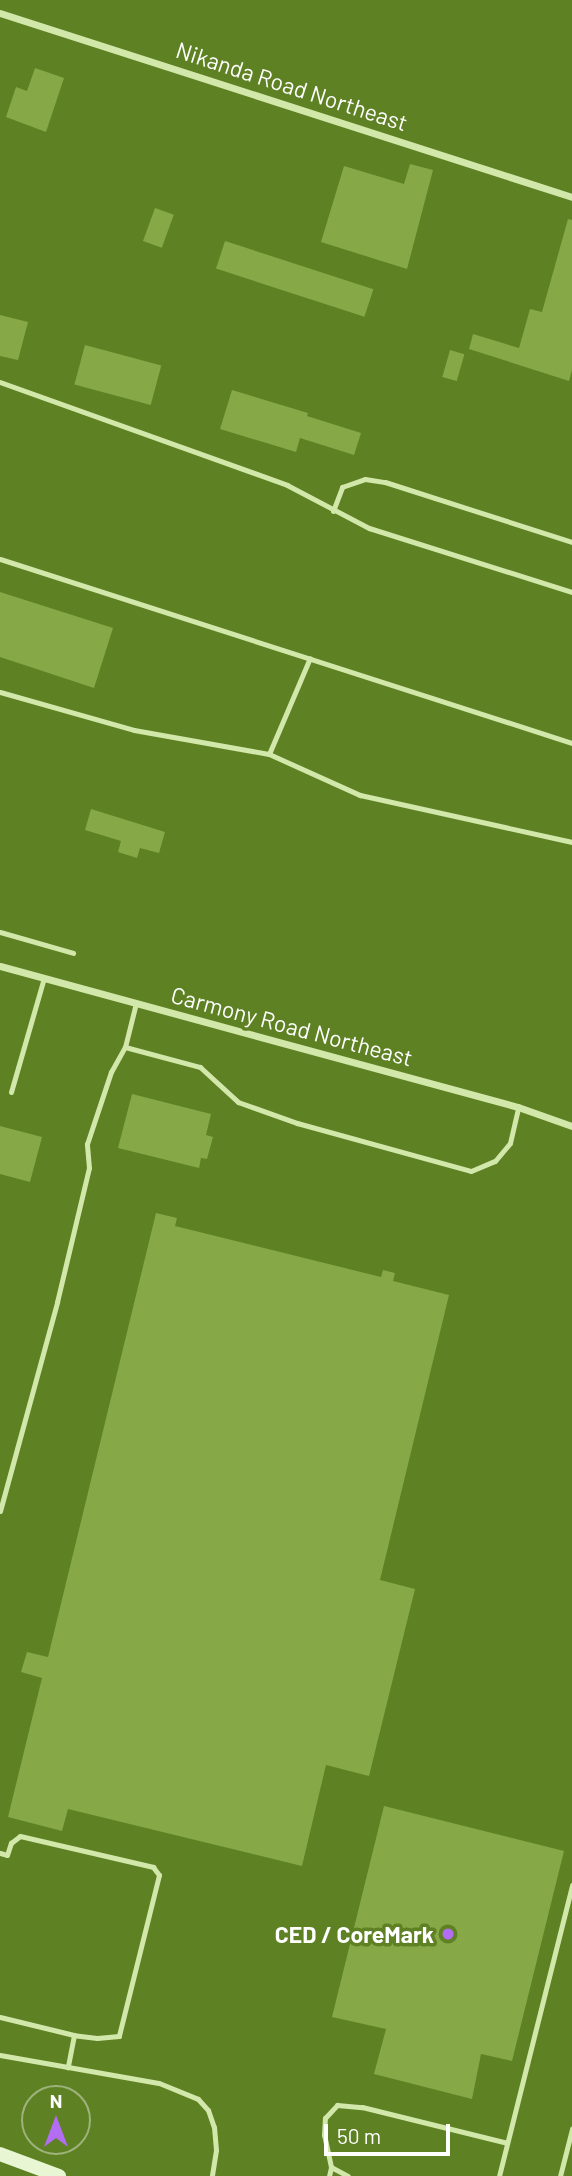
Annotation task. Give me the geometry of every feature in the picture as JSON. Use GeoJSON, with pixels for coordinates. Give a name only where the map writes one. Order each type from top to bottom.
{"type":"FeatureCollection","features":[{"type":"Feature","properties":{"kind":"main road"},"geometry":{"type":"LineString","coordinates":[[0,2154],[59,2176]]}},
{"type":"Feature","properties":{"kind":"street","name":"Nikanda Road Northeast"},"geometry":{"type":"LineString","coordinates":[[0,13],[572,197]]}},
{"type":"Feature","properties":{"kind":"street","name":"Carmony Road Northeast"},"geometry":{"type":"LineString","coordinates":[[0,966],[518,1107],[572,1126]]}},
{"type":"Feature","properties":{"kind":"lane"},"geometry":{"type":"LineString","coordinates":[[0,382],[287,485],[332,511],[369,528],[572,592]]}},
{"type":"Feature","properties":{"kind":"lane"},"geometry":{"type":"LineString","coordinates":[[332,511],[342,487],[365,479],[385,482],[572,542]]}},
{"type":"Feature","properties":{"kind":"lane"},"geometry":{"type":"LineString","coordinates":[[0,559],[572,743]]}},
{"type":"Feature","properties":{"kind":"lane"},"geometry":{"type":"LineString","coordinates":[[269,754],[310,658]]}},
{"type":"Feature","properties":{"kind":"lane"},"geometry":{"type":"LineString","coordinates":[[0,692],[134,730],[269,754],[360,795],[572,842]]}},
{"type":"Feature","properties":{"kind":"lane"},"geometry":{"type":"LineString","coordinates":[[0,932],[73,953]]}},
{"type":"Feature","properties":{"kind":"lane"},"geometry":{"type":"LineString","coordinates":[[11,1092],[44,978]]}},
{"type":"Feature","properties":{"kind":"lane"},"geometry":{"type":"LineString","coordinates":[[0,1511],[67,1262],[89,1168],[87,1144],[111,1072],[125,1047],[136,1003]]}},
{"type":"Feature","properties":{"kind":"lane"},"geometry":{"type":"LineString","coordinates":[[125,1047],[200,1067],[238,1102],[297,1123],[471,1171],[495,1161],[510,1143],[518,1107]]}},
{"type":"Feature","properties":{"kind":"lane"},"geometry":{"type":"LineString","coordinates":[[0,1853],[7,1855],[11,1843],[20,1836],[153,1867],[159,1875],[119,2036],[97,2038],[74,2035],[0,2017]]}},
{"type":"Feature","properties":{"kind":"lane"},"geometry":{"type":"LineString","coordinates":[[499,2176],[572,1885]]}},
{"type":"Feature","properties":{"kind":"lane"},"geometry":{"type":"LineString","coordinates":[[68,2067],[74,2035]]}},
{"type":"Feature","properties":{"kind":"lane"},"geometry":{"type":"LineString","coordinates":[[0,2055],[159,2083],[198,2099],[208,2110],[214,2127],[216,2150],[212,2176]]}},
{"type":"Feature","properties":{"kind":"lane"},"geometry":{"type":"LineString","coordinates":[[329,2176],[331,2167],[324,2136],[325,2118],[337,2105],[362,2107],[507,2143]]}},
{"type":"Feature","properties":{"kind":"lane"},"geometry":{"type":"LineString","coordinates":[[560,2176],[572,2129]]}},
{"type":"Feature","properties":{"kind":"lane"},"geometry":{"type":"LineString","coordinates":[[331,2167],[348,2176]]}},
{"type":"Feature","properties":{"kind":"building"},"geometry":{"type":"Polygon","coordinates":[[[35,68],[64,78],[46,132],[6,117],[16,87],[27,91],[35,68]]]}},
{"type":"Feature","properties":{"kind":"building"},"geometry":{"type":"Polygon","coordinates":[[[410,164],[433,170],[407,269],[321,242],[344,166],[404,184],[410,164]]]}},
{"type":"Feature","properties":{"kind":"building"},"geometry":{"type":"Polygon","coordinates":[[[155,208],[174,215],[162,248],[143,241],[155,208]]]}},
{"type":"Feature","properties":{"kind":"building"},"geometry":{"type":"Polygon","coordinates":[[[568,219],[572,220],[572,370],[569,381],[469,349],[473,334],[519,348],[530,309],[542,312],[568,219]]]}},
{"type":"Feature","properties":{"kind":"building"},"geometry":{"type":"Polygon","coordinates":[[[225,241],[373,289],[364,317],[216,269],[225,241]]]}},
{"type":"Feature","properties":{"kind":"building"},"geometry":{"type":"Polygon","coordinates":[[[0,315],[28,322],[18,360],[0,356],[0,315]]]}},
{"type":"Feature","properties":{"kind":"building"},"geometry":{"type":"Polygon","coordinates":[[[85,345],[161,365],[151,405],[74,385],[85,345]]]}},
{"type":"Feature","properties":{"kind":"building"},"geometry":{"type":"Polygon","coordinates":[[[450,350],[464,354],[457,381],[442,377],[450,350]]]}},
{"type":"Feature","properties":{"kind":"building"},"geometry":{"type":"Polygon","coordinates":[[[232,390],[308,413],[307,416],[361,433],[354,455],[300,438],[296,452],[220,429],[232,390]]]}},
{"type":"Feature","properties":{"kind":"building"},"geometry":{"type":"Polygon","coordinates":[[[0,592],[113,628],[94,688],[0,657],[0,592]]]}},
{"type":"Feature","properties":{"kind":"building"},"geometry":{"type":"Polygon","coordinates":[[[91,809],[165,832],[159,853],[140,848],[137,858],[118,852],[121,841],[85,830],[91,809]]]}},
{"type":"Feature","properties":{"kind":"building"},"geometry":{"type":"Polygon","coordinates":[[[132,1094],[211,1114],[206,1135],[213,1137],[207,1159],[201,1158],[199,1168],[118,1148],[132,1094]]]}},
{"type":"Feature","properties":{"kind":"building"},"geometry":{"type":"Polygon","coordinates":[[[0,1126],[42,1137],[30,1182],[0,1174],[0,1126]]]}},
{"type":"Feature","properties":{"kind":"building"},"geometry":{"type":"Polygon","coordinates":[[[156,1213],[177,1218],[175,1226],[381,1277],[383,1270],[395,1273],[393,1281],[449,1295],[380,1580],[415,1589],[369,1776],[326,1765],[302,1866],[68,1809],[62,1831],[8,1817],[42,1678],[21,1672],[27,1652],[48,1657],[156,1213]]]}},
{"type":"Feature","properties":{"kind":"building","name":"CED / CoreMark"},"geometry":{"type":"Polygon","coordinates":[[[384,1806],[564,1851],[512,2061],[481,2054],[472,2099],[374,2074],[386,2029],[332,2017],[384,1806]]]}},
{"type":"Feature","properties":{"kind":"place","name":"CED / CoreMark"},"geometry":{"type":"Point","coordinates":[448,1934]}}]}
